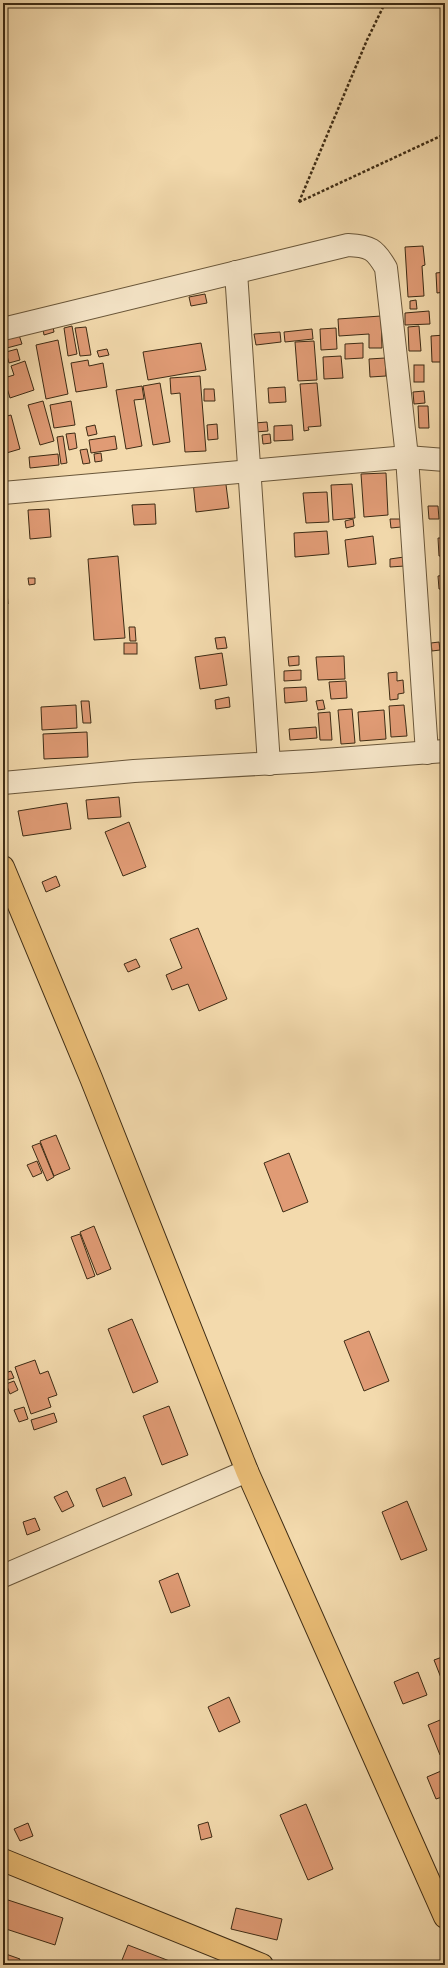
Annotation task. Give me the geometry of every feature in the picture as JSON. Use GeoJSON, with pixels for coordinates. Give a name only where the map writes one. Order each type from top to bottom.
{"type":"FeatureCollection","features":[{"type":"Feature","properties":{"kind":"main road"},"geometry":{"type":"LineString","coordinates":[[3,867],[91,1078],[247,1471],[445,1917]]}},
{"type":"Feature","properties":{"kind":"main road"},"geometry":{"type":"LineString","coordinates":[[3,1860],[262,1965]]}},
{"type":"Feature","properties":{"kind":"street"},"geometry":{"type":"LineString","coordinates":[[3,329],[348,245],[365,246],[377,253],[386,268],[407,457],[436,752],[269,764],[134,771],[3,783]]}},
{"type":"Feature","properties":{"kind":"street"},"geometry":{"type":"LineString","coordinates":[[236,272],[248,470],[269,764]]}},
{"type":"Feature","properties":{"kind":"street"},"geometry":{"type":"LineString","coordinates":[[3,493],[407,457],[445,460]]}},
{"type":"Feature","properties":{"kind":"street"},"geometry":{"type":"LineString","coordinates":[[3,1576],[247,1471]]}},
{"type":"Feature","properties":{"kind":"path"},"geometry":{"type":"LineString","coordinates":[[385,3],[367,40],[299,202],[445,134]]}},
{"type":"Feature","properties":{"kind":"building"},"geometry":{"type":"Polygon","coordinates":[[[423,246],[425,265],[422,266],[424,296],[408,297],[405,247],[423,246]]]}},
{"type":"Feature","properties":{"kind":"building"},"geometry":{"type":"Polygon","coordinates":[[[445,272],[445,292],[437,293],[436,273],[445,272]]]}},
{"type":"Feature","properties":{"kind":"building"},"geometry":{"type":"Polygon","coordinates":[[[205,294],[207,303],[191,306],[189,297],[205,294]]]}},
{"type":"Feature","properties":{"kind":"building"},"geometry":{"type":"Polygon","coordinates":[[[442,297],[445,297],[445,320],[443,320],[442,297]]]}},
{"type":"Feature","properties":{"kind":"building"},"geometry":{"type":"Polygon","coordinates":[[[416,300],[417,309],[410,309],[410,301],[416,300]]]}},
{"type":"Feature","properties":{"kind":"building"},"geometry":{"type":"Polygon","coordinates":[[[429,311],[430,324],[405,325],[405,313],[429,311]]]}},
{"type":"Feature","properties":{"kind":"building"},"geometry":{"type":"Polygon","coordinates":[[[381,316],[382,348],[369,348],[369,334],[339,336],[338,319],[381,316]]]}},
{"type":"Feature","properties":{"kind":"building"},"geometry":{"type":"Polygon","coordinates":[[[72,326],[77,354],[68,356],[64,328],[72,326]]]}},
{"type":"Feature","properties":{"kind":"building"},"geometry":{"type":"Polygon","coordinates":[[[419,326],[421,351],[409,351],[408,327],[419,326]]]}},
{"type":"Feature","properties":{"kind":"building"},"geometry":{"type":"Polygon","coordinates":[[[53,327],[54,332],[44,335],[43,329],[53,327]]]}},
{"type":"Feature","properties":{"kind":"building"},"geometry":{"type":"Polygon","coordinates":[[[86,327],[91,355],[80,356],[75,328],[86,327]]]}},
{"type":"Feature","properties":{"kind":"building"},"geometry":{"type":"Polygon","coordinates":[[[336,328],[337,349],[321,350],[320,329],[336,328]]]}},
{"type":"Feature","properties":{"kind":"building"},"geometry":{"type":"Polygon","coordinates":[[[312,329],[313,339],[285,342],[284,332],[312,329]]]}},
{"type":"Feature","properties":{"kind":"building"},"geometry":{"type":"Polygon","coordinates":[[[280,332],[281,342],[256,345],[254,334],[280,332]]]}},
{"type":"Feature","properties":{"kind":"building"},"geometry":{"type":"Polygon","coordinates":[[[19,335],[22,344],[3,349],[3,340],[19,335]]]}},
{"type":"Feature","properties":{"kind":"building"},"geometry":{"type":"Polygon","coordinates":[[[445,335],[445,362],[432,362],[431,336],[445,335]]]}},
{"type":"Feature","properties":{"kind":"building"},"geometry":{"type":"Polygon","coordinates":[[[58,340],[68,394],[46,399],[36,345],[58,340]]]}},
{"type":"Feature","properties":{"kind":"building"},"geometry":{"type":"Polygon","coordinates":[[[314,341],[317,380],[298,381],[295,342],[314,341]]]}},
{"type":"Feature","properties":{"kind":"building"},"geometry":{"type":"Polygon","coordinates":[[[201,343],[206,370],[148,380],[143,352],[201,343]]]}},
{"type":"Feature","properties":{"kind":"building"},"geometry":{"type":"Polygon","coordinates":[[[363,343],[363,358],[345,359],[345,344],[363,343]]]}},
{"type":"Feature","properties":{"kind":"building"},"geometry":{"type":"Polygon","coordinates":[[[17,349],[20,360],[9,363],[6,352],[17,349]]]}},
{"type":"Feature","properties":{"kind":"building"},"geometry":{"type":"Polygon","coordinates":[[[107,349],[109,355],[99,357],[97,351],[107,349]]]}},
{"type":"Feature","properties":{"kind":"building"},"geometry":{"type":"Polygon","coordinates":[[[341,356],[343,378],[324,379],[323,357],[341,356]]]}},
{"type":"Feature","properties":{"kind":"building"},"geometry":{"type":"Polygon","coordinates":[[[385,358],[386,376],[370,377],[369,359],[385,358]]]}},
{"type":"Feature","properties":{"kind":"building"},"geometry":{"type":"Polygon","coordinates":[[[88,360],[89,366],[103,363],[107,387],[76,392],[71,363],[88,360]]]}},
{"type":"Feature","properties":{"kind":"building"},"geometry":{"type":"Polygon","coordinates":[[[25,361],[34,390],[10,398],[4,378],[14,375],[11,366],[25,361]]]}},
{"type":"Feature","properties":{"kind":"building"},"geometry":{"type":"Polygon","coordinates":[[[414,365],[424,365],[424,382],[414,382],[414,365]]]}},
{"type":"Feature","properties":{"kind":"building"},"geometry":{"type":"Polygon","coordinates":[[[442,369],[445,369],[445,414],[442,369]]]}},
{"type":"Feature","properties":{"kind":"building"},"geometry":{"type":"Polygon","coordinates":[[[200,376],[206,451],[185,452],[180,393],[171,394],[170,378],[200,376]]]}},
{"type":"Feature","properties":{"kind":"building"},"geometry":{"type":"Polygon","coordinates":[[[160,383],[170,442],[153,445],[143,386],[160,383]]]}},
{"type":"Feature","properties":{"kind":"building"},"geometry":{"type":"Polygon","coordinates":[[[317,383],[321,426],[308,427],[309,430],[304,431],[300,384],[317,383]]]}},
{"type":"Feature","properties":{"kind":"building"},"geometry":{"type":"Polygon","coordinates":[[[142,386],[144,399],[134,400],[142,446],[126,449],[116,390],[142,386]]]}},
{"type":"Feature","properties":{"kind":"building"},"geometry":{"type":"Polygon","coordinates":[[[285,387],[286,402],[269,403],[268,388],[285,387]]]}},
{"type":"Feature","properties":{"kind":"building"},"geometry":{"type":"Polygon","coordinates":[[[204,389],[214,389],[215,401],[204,401],[204,389]]]}},
{"type":"Feature","properties":{"kind":"building"},"geometry":{"type":"Polygon","coordinates":[[[424,391],[425,403],[414,404],[413,392],[424,391]]]}},
{"type":"Feature","properties":{"kind":"building"},"geometry":{"type":"Polygon","coordinates":[[[43,401],[54,441],[40,445],[28,405],[43,401]]]}},
{"type":"Feature","properties":{"kind":"building"},"geometry":{"type":"Polygon","coordinates":[[[71,401],[75,425],[54,428],[50,405],[71,401]]]}},
{"type":"Feature","properties":{"kind":"building"},"geometry":{"type":"Polygon","coordinates":[[[418,406],[428,406],[429,428],[419,428],[418,406]]]}},
{"type":"Feature","properties":{"kind":"building"},"geometry":{"type":"Polygon","coordinates":[[[11,415],[20,449],[3,454],[3,417],[11,415]]]}},
{"type":"Feature","properties":{"kind":"building"},"geometry":{"type":"Polygon","coordinates":[[[267,422],[268,431],[255,432],[255,423],[267,422]]]}},
{"type":"Feature","properties":{"kind":"building"},"geometry":{"type":"Polygon","coordinates":[[[217,424],[218,439],[208,440],[207,425],[217,424]]]}},
{"type":"Feature","properties":{"kind":"building"},"geometry":{"type":"Polygon","coordinates":[[[95,425],[97,434],[88,436],[86,427],[95,425]]]}},
{"type":"Feature","properties":{"kind":"building"},"geometry":{"type":"Polygon","coordinates":[[[292,425],[293,440],[274,441],[274,426],[292,425]]]}},
{"type":"Feature","properties":{"kind":"building"},"geometry":{"type":"Polygon","coordinates":[[[75,433],[77,448],[69,450],[66,434],[75,433]]]}},
{"type":"Feature","properties":{"kind":"building"},"geometry":{"type":"Polygon","coordinates":[[[270,434],[271,443],[263,444],[262,435],[270,434]]]}},
{"type":"Feature","properties":{"kind":"building"},"geometry":{"type":"Polygon","coordinates":[[[63,436],[67,463],[61,464],[57,437],[63,436]]]}},
{"type":"Feature","properties":{"kind":"building"},"geometry":{"type":"Polygon","coordinates":[[[115,436],[117,449],[91,453],[89,440],[115,436]]]}},
{"type":"Feature","properties":{"kind":"building"},"geometry":{"type":"Polygon","coordinates":[[[87,449],[90,463],[83,464],[80,450],[87,449]]]}},
{"type":"Feature","properties":{"kind":"building"},"geometry":{"type":"Polygon","coordinates":[[[101,453],[102,461],[95,462],[94,454],[101,453]]]}},
{"type":"Feature","properties":{"kind":"building"},"geometry":{"type":"Polygon","coordinates":[[[58,454],[59,465],[30,468],[29,457],[58,454]]]}},
{"type":"Feature","properties":{"kind":"building"},"geometry":{"type":"Polygon","coordinates":[[[386,473],[388,515],[364,517],[361,474],[386,473]]]}},
{"type":"Feature","properties":{"kind":"building"},"geometry":{"type":"Polygon","coordinates":[[[225,477],[229,508],[196,512],[193,481],[225,477]]]}},
{"type":"Feature","properties":{"kind":"building"},"geometry":{"type":"Polygon","coordinates":[[[352,484],[355,518],[333,520],[331,485],[352,484]]]}},
{"type":"Feature","properties":{"kind":"building"},"geometry":{"type":"Polygon","coordinates":[[[327,492],[329,522],[306,523],[303,493],[327,492]]]}},
{"type":"Feature","properties":{"kind":"building"},"geometry":{"type":"Polygon","coordinates":[[[155,504],[156,524],[134,525],[132,505],[155,504]]]}},
{"type":"Feature","properties":{"kind":"building"},"geometry":{"type":"Polygon","coordinates":[[[428,506],[438,506],[439,519],[429,519],[428,506]]]}},
{"type":"Feature","properties":{"kind":"building"},"geometry":{"type":"Polygon","coordinates":[[[49,509],[51,537],[30,539],[28,510],[49,509]]]}},
{"type":"Feature","properties":{"kind":"building"},"geometry":{"type":"Polygon","coordinates":[[[353,519],[354,526],[346,528],[345,521],[353,519]]]}},
{"type":"Feature","properties":{"kind":"building"},"geometry":{"type":"Polygon","coordinates":[[[390,519],[400,519],[401,527],[391,528],[390,519]]]}},
{"type":"Feature","properties":{"kind":"building"},"geometry":{"type":"Polygon","coordinates":[[[327,531],[329,554],[295,557],[294,533],[327,531]]]}},
{"type":"Feature","properties":{"kind":"building"},"geometry":{"type":"Polygon","coordinates":[[[373,536],[376,564],[348,567],[345,540],[373,536]]]}},
{"type":"Feature","properties":{"kind":"building"},"geometry":{"type":"Polygon","coordinates":[[[438,538],[445,538],[445,556],[439,556],[438,538]]]}},
{"type":"Feature","properties":{"kind":"building"},"geometry":{"type":"Polygon","coordinates":[[[118,556],[125,638],[94,640],[88,559],[118,556]]]}},
{"type":"Feature","properties":{"kind":"building"},"geometry":{"type":"Polygon","coordinates":[[[404,557],[405,566],[390,567],[390,559],[404,557]]]}},
{"type":"Feature","properties":{"kind":"building"},"geometry":{"type":"Polygon","coordinates":[[[445,575],[445,589],[439,589],[438,576],[445,575]]]}},
{"type":"Feature","properties":{"kind":"building"},"geometry":{"type":"Polygon","coordinates":[[[28,578],[35,578],[35,584],[29,585],[28,578]]]}},
{"type":"Feature","properties":{"kind":"building"},"geometry":{"type":"Polygon","coordinates":[[[3,592],[7,592],[8,604],[3,604],[3,592]]]}},
{"type":"Feature","properties":{"kind":"building"},"geometry":{"type":"Polygon","coordinates":[[[129,627],[135,627],[136,641],[130,641],[129,627]]]}},
{"type":"Feature","properties":{"kind":"building"},"geometry":{"type":"Polygon","coordinates":[[[225,637],[227,648],[217,649],[215,638],[225,637]]]}},
{"type":"Feature","properties":{"kind":"building"},"geometry":{"type":"Polygon","coordinates":[[[439,642],[440,650],[432,651],[431,643],[439,642]]]}},
{"type":"Feature","properties":{"kind":"building"},"geometry":{"type":"Polygon","coordinates":[[[124,643],[137,643],[137,654],[124,654],[124,643]]]}},
{"type":"Feature","properties":{"kind":"building"},"geometry":{"type":"Polygon","coordinates":[[[222,653],[227,685],[200,689],[195,657],[222,653]]]}},
{"type":"Feature","properties":{"kind":"building"},"geometry":{"type":"Polygon","coordinates":[[[442,655],[445,655],[445,674],[443,674],[442,655]]]}},
{"type":"Feature","properties":{"kind":"building"},"geometry":{"type":"Polygon","coordinates":[[[299,656],[299,665],[289,666],[288,657],[299,656]]]}},
{"type":"Feature","properties":{"kind":"building"},"geometry":{"type":"Polygon","coordinates":[[[344,656],[345,679],[318,680],[316,657],[344,656]]]}},
{"type":"Feature","properties":{"kind":"building"},"geometry":{"type":"Polygon","coordinates":[[[301,670],[301,680],[284,681],[284,671],[301,670]]]}},
{"type":"Feature","properties":{"kind":"building"},"geometry":{"type":"Polygon","coordinates":[[[397,672],[397,681],[403,680],[404,693],[398,694],[398,699],[390,700],[388,673],[397,672]]]}},
{"type":"Feature","properties":{"kind":"building"},"geometry":{"type":"Polygon","coordinates":[[[346,681],[347,698],[331,699],[329,682],[346,681]]]}},
{"type":"Feature","properties":{"kind":"building"},"geometry":{"type":"Polygon","coordinates":[[[306,687],[307,701],[285,703],[284,688],[306,687]]]}},
{"type":"Feature","properties":{"kind":"building"},"geometry":{"type":"Polygon","coordinates":[[[229,697],[230,707],[216,709],[215,700],[229,697]]]}},
{"type":"Feature","properties":{"kind":"building"},"geometry":{"type":"Polygon","coordinates":[[[323,700],[325,709],[318,710],[316,701],[323,700]]]}},
{"type":"Feature","properties":{"kind":"building"},"geometry":{"type":"Polygon","coordinates":[[[81,701],[89,701],[91,723],[83,723],[81,701]]]}},
{"type":"Feature","properties":{"kind":"building"},"geometry":{"type":"Polygon","coordinates":[[[76,705],[77,728],[42,730],[41,707],[76,705]]]}},
{"type":"Feature","properties":{"kind":"building"},"geometry":{"type":"Polygon","coordinates":[[[404,705],[407,736],[391,737],[389,706],[404,705]]]}},
{"type":"Feature","properties":{"kind":"building"},"geometry":{"type":"Polygon","coordinates":[[[352,709],[355,743],[341,744],[338,710],[352,709]]]}},
{"type":"Feature","properties":{"kind":"building"},"geometry":{"type":"Polygon","coordinates":[[[384,710],[386,739],[360,741],[358,712],[384,710]]]}},
{"type":"Feature","properties":{"kind":"building"},"geometry":{"type":"Polygon","coordinates":[[[330,712],[332,740],[320,740],[318,713],[330,712]]]}},
{"type":"Feature","properties":{"kind":"building"},"geometry":{"type":"Polygon","coordinates":[[[316,727],[317,738],[290,740],[289,729],[316,727]]]}},
{"type":"Feature","properties":{"kind":"building"},"geometry":{"type":"Polygon","coordinates":[[[87,732],[88,757],[44,759],[43,734],[87,732]]]}},
{"type":"Feature","properties":{"kind":"building"},"geometry":{"type":"Polygon","coordinates":[[[119,797],[121,817],[88,819],[86,800],[119,797]]]}},
{"type":"Feature","properties":{"kind":"building"},"geometry":{"type":"Polygon","coordinates":[[[67,803],[71,829],[23,836],[18,811],[67,803]]]}},
{"type":"Feature","properties":{"kind":"building"},"geometry":{"type":"Polygon","coordinates":[[[129,822],[146,867],[123,876],[105,832],[129,822]]]}},
{"type":"Feature","properties":{"kind":"building"},"geometry":{"type":"Polygon","coordinates":[[[56,876],[60,886],[46,892],[42,882],[56,876]]]}},
{"type":"Feature","properties":{"kind":"building"},"geometry":{"type":"Polygon","coordinates":[[[198,928],[227,999],[199,1011],[188,984],[172,990],[166,975],[182,968],[170,939],[198,928]]]}},
{"type":"Feature","properties":{"kind":"building"},"geometry":{"type":"Polygon","coordinates":[[[136,959],[140,967],[128,972],[124,964],[136,959]]]}},
{"type":"Feature","properties":{"kind":"building"},"geometry":{"type":"Polygon","coordinates":[[[56,1135],[70,1169],[54,1176],[40,1141],[56,1135]]]}},
{"type":"Feature","properties":{"kind":"building"},"geometry":{"type":"Polygon","coordinates":[[[40,1143],[54,1177],[47,1181],[32,1146],[40,1143]]]}},
{"type":"Feature","properties":{"kind":"building"},"geometry":{"type":"Polygon","coordinates":[[[289,1153],[308,1202],[283,1212],[264,1163],[289,1153]]]}},
{"type":"Feature","properties":{"kind":"building"},"geometry":{"type":"Polygon","coordinates":[[[37,1161],[42,1173],[33,1177],[27,1165],[37,1161]]]}},
{"type":"Feature","properties":{"kind":"building"},"geometry":{"type":"Polygon","coordinates":[[[94,1226],[111,1269],[97,1275],[80,1232],[94,1226]]]}},
{"type":"Feature","properties":{"kind":"building"},"geometry":{"type":"Polygon","coordinates":[[[80,1234],[95,1276],[87,1279],[71,1237],[80,1234]]]}},
{"type":"Feature","properties":{"kind":"building"},"geometry":{"type":"Polygon","coordinates":[[[132,1319],[158,1382],[133,1393],[108,1329],[132,1319]]]}},
{"type":"Feature","properties":{"kind":"building"},"geometry":{"type":"Polygon","coordinates":[[[369,1331],[389,1381],[364,1391],[344,1341],[369,1331]]]}},
{"type":"Feature","properties":{"kind":"building"},"geometry":{"type":"Polygon","coordinates":[[[35,1360],[40,1374],[48,1371],[57,1395],[48,1398],[51,1407],[31,1414],[15,1367],[35,1360]]]}},
{"type":"Feature","properties":{"kind":"building"},"geometry":{"type":"Polygon","coordinates":[[[11,1371],[14,1378],[7,1380],[5,1373],[11,1371]]]}},
{"type":"Feature","properties":{"kind":"building"},"geometry":{"type":"Polygon","coordinates":[[[14,1381],[18,1390],[10,1394],[6,1384],[14,1381]]]}},
{"type":"Feature","properties":{"kind":"building"},"geometry":{"type":"Polygon","coordinates":[[[169,1406],[188,1455],[162,1465],[143,1416],[169,1406]]]}},
{"type":"Feature","properties":{"kind":"building"},"geometry":{"type":"Polygon","coordinates":[[[24,1407],[28,1419],[19,1422],[14,1410],[24,1407]]]}},
{"type":"Feature","properties":{"kind":"building"},"geometry":{"type":"Polygon","coordinates":[[[54,1413],[57,1422],[34,1430],[31,1420],[54,1413]]]}},
{"type":"Feature","properties":{"kind":"building"},"geometry":{"type":"Polygon","coordinates":[[[125,1477],[132,1495],[103,1507],[96,1489],[125,1477]]]}},
{"type":"Feature","properties":{"kind":"building"},"geometry":{"type":"Polygon","coordinates":[[[67,1491],[74,1506],[62,1512],[54,1497],[67,1491]]]}},
{"type":"Feature","properties":{"kind":"building"},"geometry":{"type":"Polygon","coordinates":[[[407,1501],[427,1550],[401,1560],[382,1512],[407,1501]]]}},
{"type":"Feature","properties":{"kind":"building"},"geometry":{"type":"Polygon","coordinates":[[[35,1518],[40,1530],[27,1535],[23,1522],[35,1518]]]}},
{"type":"Feature","properties":{"kind":"building"},"geometry":{"type":"Polygon","coordinates":[[[178,1573],[190,1606],[171,1613],[159,1581],[178,1573]]]}},
{"type":"Feature","properties":{"kind":"building"},"geometry":{"type":"Polygon","coordinates":[[[445,1656],[445,1688],[434,1660],[445,1656]]]}},
{"type":"Feature","properties":{"kind":"building"},"geometry":{"type":"Polygon","coordinates":[[[418,1672],[427,1695],[403,1704],[394,1682],[418,1672]]]}},
{"type":"Feature","properties":{"kind":"building"},"geometry":{"type":"Polygon","coordinates":[[[229,1697],[240,1722],[219,1732],[208,1707],[229,1697]]]}},
{"type":"Feature","properties":{"kind":"building"},"geometry":{"type":"Polygon","coordinates":[[[445,1718],[445,1753],[440,1755],[428,1725],[445,1718]]]}},
{"type":"Feature","properties":{"kind":"building"},"geometry":{"type":"Polygon","coordinates":[[[441,1771],[445,1781],[445,1796],[436,1799],[427,1777],[441,1771]]]}},
{"type":"Feature","properties":{"kind":"building"},"geometry":{"type":"Polygon","coordinates":[[[306,1804],[333,1869],[308,1880],[280,1815],[306,1804]]]}},
{"type":"Feature","properties":{"kind":"building"},"geometry":{"type":"Polygon","coordinates":[[[208,1822],[212,1837],[201,1840],[198,1825],[208,1822]]]}},
{"type":"Feature","properties":{"kind":"building"},"geometry":{"type":"Polygon","coordinates":[[[28,1823],[33,1836],[20,1841],[14,1829],[28,1823]]]}},
{"type":"Feature","properties":{"kind":"building"},"geometry":{"type":"Polygon","coordinates":[[[5,1899],[63,1918],[55,1945],[3,1928],[3,1905],[5,1899]]]}},
{"type":"Feature","properties":{"kind":"building"},"geometry":{"type":"Polygon","coordinates":[[[236,1908],[282,1919],[277,1940],[231,1929],[236,1908]]]}},
{"type":"Feature","properties":{"kind":"building"},"geometry":{"type":"Polygon","coordinates":[[[128,1945],[180,1965],[120,1965],[128,1945]]]}},
{"type":"Feature","properties":{"kind":"building"},"geometry":{"type":"Polygon","coordinates":[[[3,1953],[20,1959],[18,1965],[3,1965],[3,1953]]]}}]}
